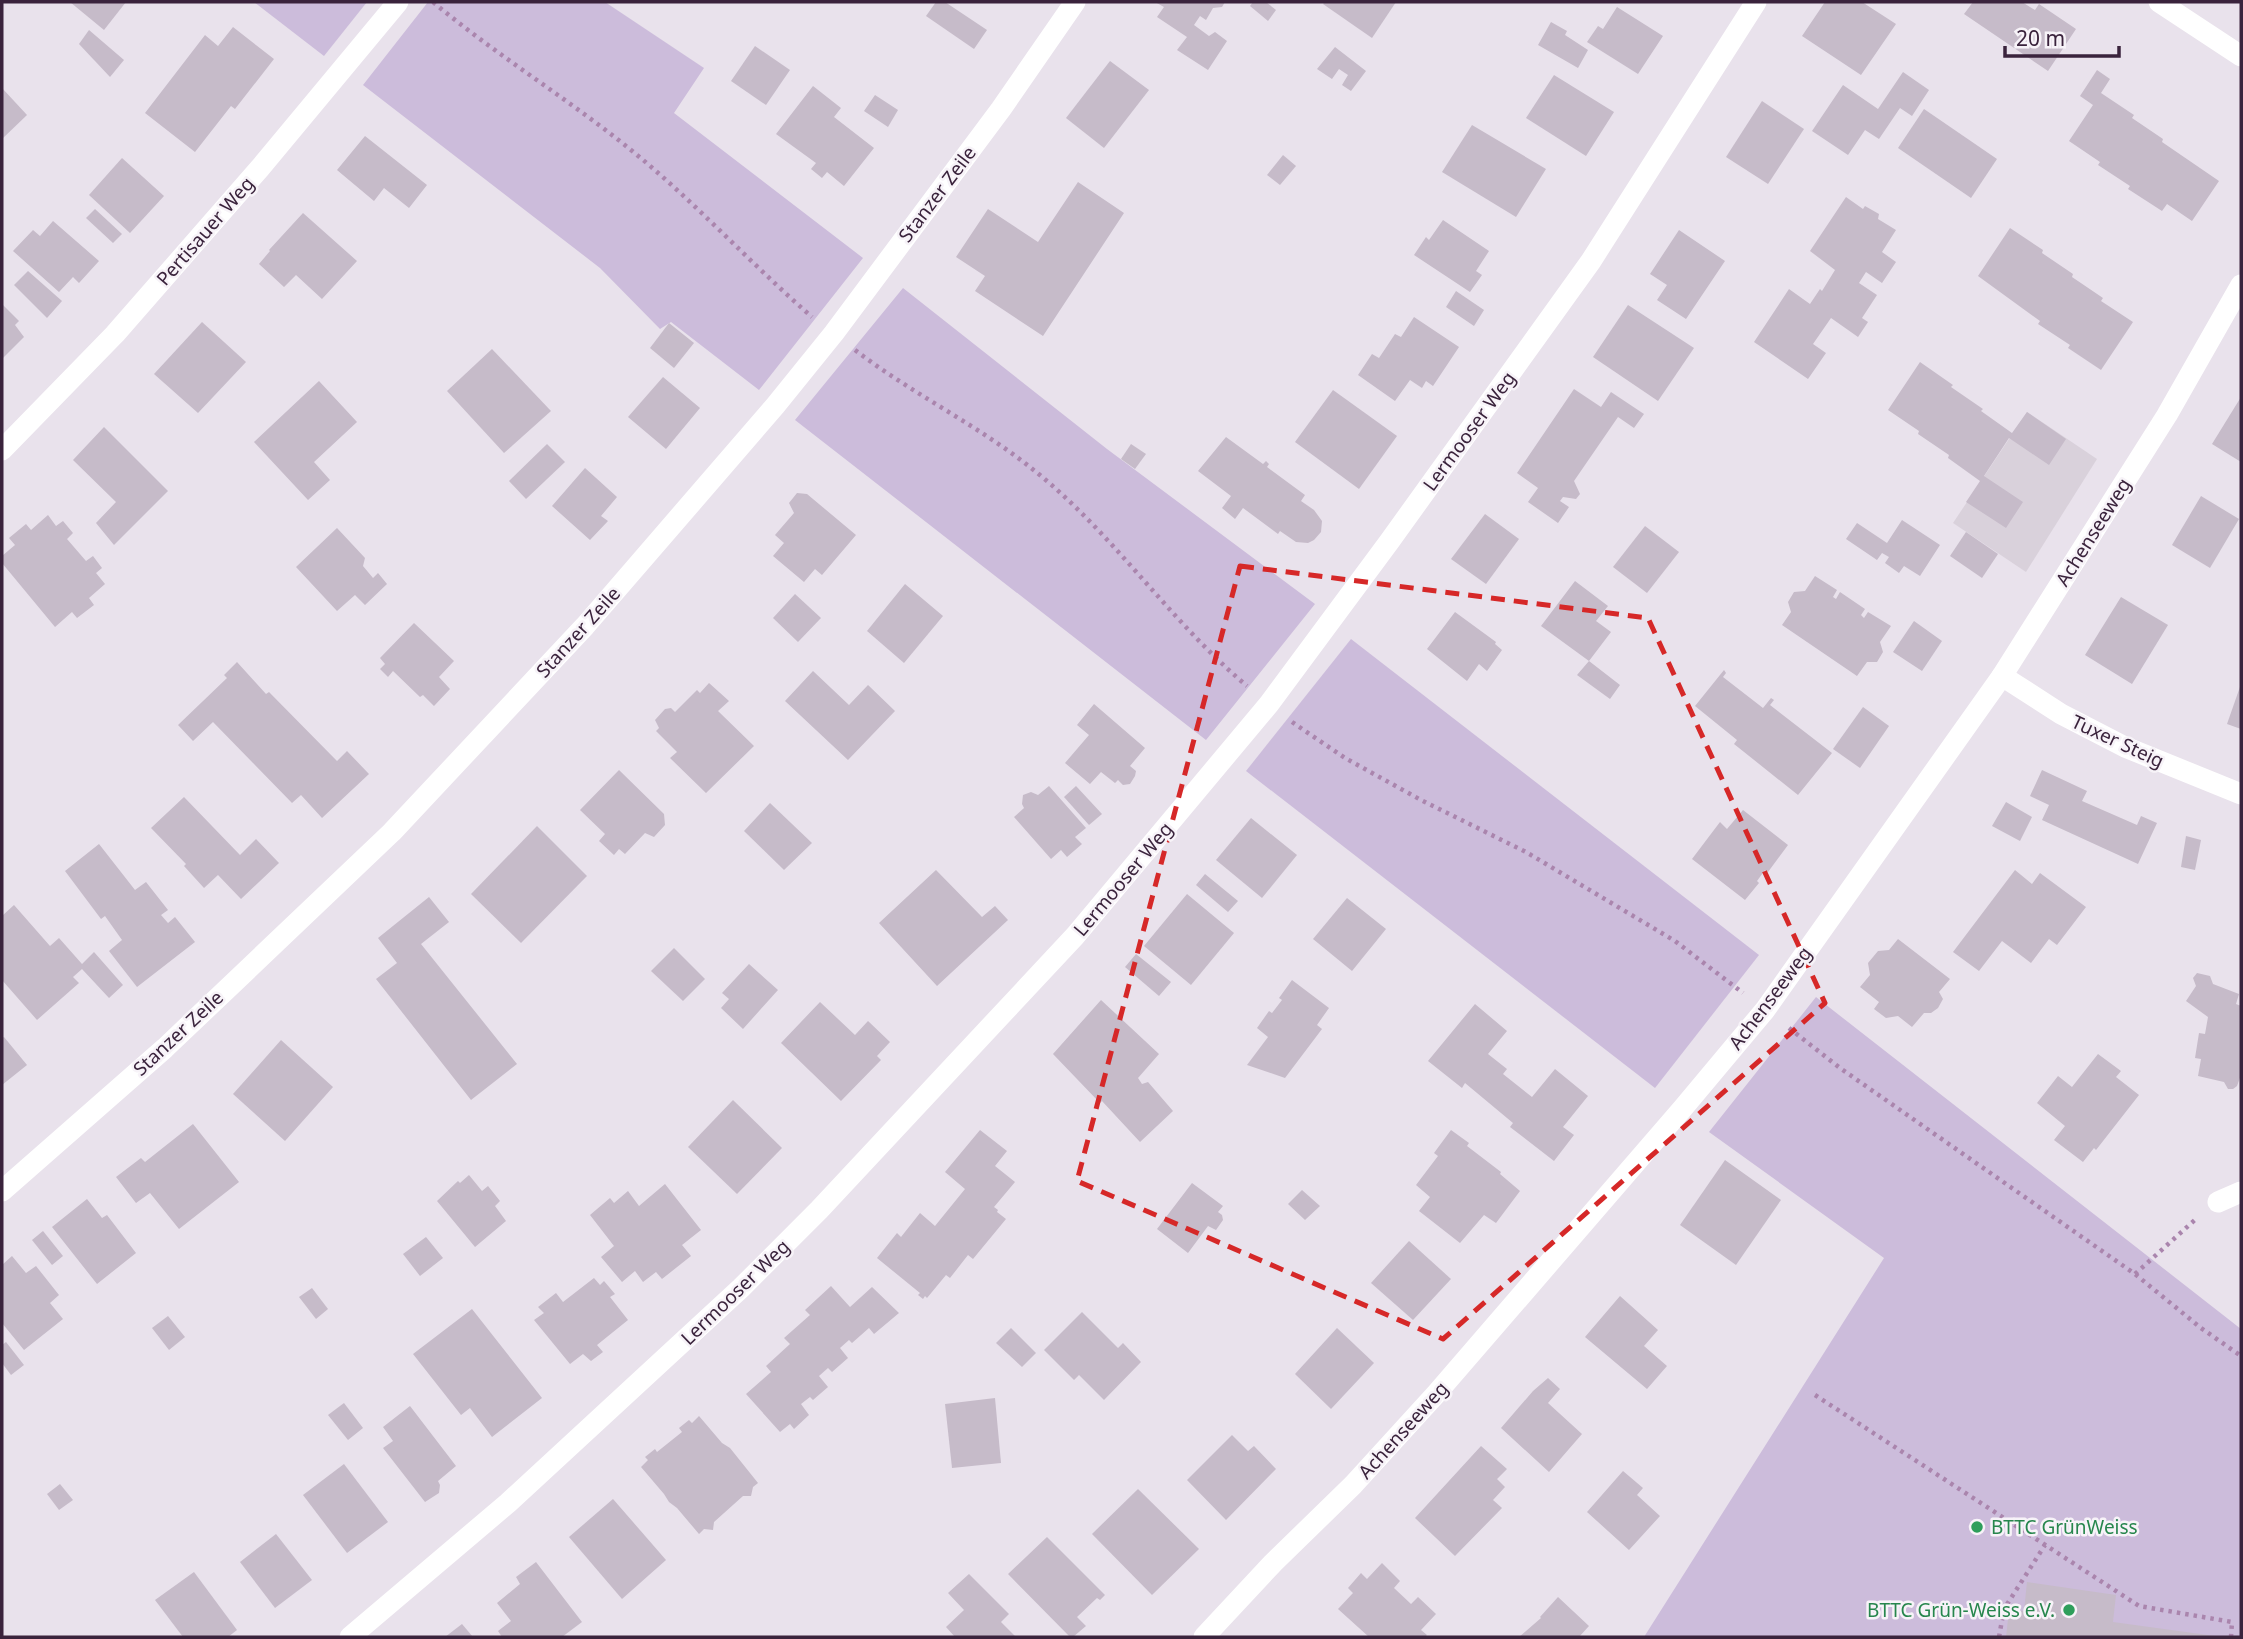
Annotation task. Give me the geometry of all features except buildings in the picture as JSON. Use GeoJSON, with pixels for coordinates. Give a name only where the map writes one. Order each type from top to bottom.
{"type":"FeatureCollection","features":[{"type":"Feature","properties":{"kind":"street","name":"Pertisauer Weg"},"geometry":{"type":"LineString","coordinates":[[2,450],[115,334],[260,168],[398,2]]}},
{"type":"Feature","properties":{"kind":"street","name":"Stanzer Zeile"},"geometry":{"type":"LineString","coordinates":[[2,1191],[165,1048],[392,832],[585,626],[834,333],[1001,110],[1075,2]]}},
{"type":"Feature","properties":{"kind":"street","name":"Lermooser Weg"},"geometry":{"type":"LineString","coordinates":[[350,1637],[518,1494],[640,1382],[819,1210],[1075,936],[1269,704],[1389,542],[1591,261],[1756,2]]}},
{"type":"Feature","properties":{"kind":"street"},"geometry":{"type":"LineString","coordinates":[[2159,2],[2241,56]]}},
{"type":"Feature","properties":{"kind":"street","name":"Achenseeweg"},"geometry":{"type":"LineString","coordinates":[[1204,1637],[1273,1563],[1353,1485],[1436,1394],[1684,1108],[1765,1010],[2002,676],[2167,415],[2241,285]]}},
{"type":"Feature","properties":{"kind":"street","name":"Tuxer Steig"},"geometry":{"type":"LineString","coordinates":[[2002,676],[2061,714],[2125,747],[2241,794]]}},
{"type":"Feature","properties":{"kind":"street"},"geometry":{"type":"LineString","coordinates":[[2218,1202],[2241,1192]]}},
{"type":"Feature","properties":{"kind":"path"},"geometry":{"type":"LineString","coordinates":[[433,2],[632,151],[698,210],[769,280],[834,333],[900,383],[982,433],[1041,476],[1091,524],[1216,660],[1287,718],[1345,758],[1421,800],[1526,852],[1675,941],[1840,1068],[2134,1273],[2201,1328],[2241,1356]]}},
{"type":"Feature","properties":{"kind":"path"},"geometry":{"type":"LineString","coordinates":[[2134,1273],[2186,1226],[2218,1202]]}},
{"type":"Feature","properties":{"kind":"path"},"geometry":{"type":"LineString","coordinates":[[1815,1395],[2139,1606],[2232,1622],[2231,1637]]}},
{"type":"Feature","properties":{"kind":"path"},"geometry":{"type":"LineString","coordinates":[[1999,1637],[2004,1609],[2045,1545]]}},
{"type":"Feature","properties":{"kind":"highlighted area"},"geometry":{"type":"Polygon","coordinates":[[[1240,566],[1648,618],[1825,1003],[1443,1339],[1077,1181],[1240,566]]]}},
{"type":"Feature","properties":{"kind":"shaded area"},"geometry":{"type":"Polygon","coordinates":[[[254,2],[367,2],[324,56],[254,2]]]}},
{"type":"Feature","properties":{"kind":"shaded area"},"geometry":{"type":"Polygon","coordinates":[[[428,2],[605,2],[704,68],[674,113],[863,258],[759,390],[671,322],[660,329],[600,268],[363,85],[428,2]]]}},
{"type":"Feature","properties":{"kind":"shaded area"},"geometry":{"type":"Polygon","coordinates":[[[903,288],[1107,449],[1315,604],[1206,740],[795,420],[903,288]]]}},
{"type":"Feature","properties":{"kind":"shaded area"},"geometry":{"type":"Polygon","coordinates":[[[2027,412],[2097,459],[2026,572],[1953,523],[2027,412]]]}},
{"type":"Feature","properties":{"kind":"shaded area"},"geometry":{"type":"Polygon","coordinates":[[[1351,639],[1759,955],[1655,1088],[1246,771],[1351,639]]]}},
{"type":"Feature","properties":{"kind":"shaded area","name":"BTTC GrünWeiss"},"geometry":{"type":"Polygon","coordinates":[[[1816,997],[2241,1329],[2241,1637],[1644,1637],[1884,1258],[1709,1132],[1816,997]]]}},
{"type":"Feature","properties":{"kind":"place","name":"BTTC GrünWeiss"},"geometry":{"type":"Point","coordinates":[1977,1527]}},
{"type":"Feature","properties":{"kind":"place","name":"BTTC Grün-Weiss e.V."},"geometry":{"type":"Point","coordinates":[2069,1610]}}]}
